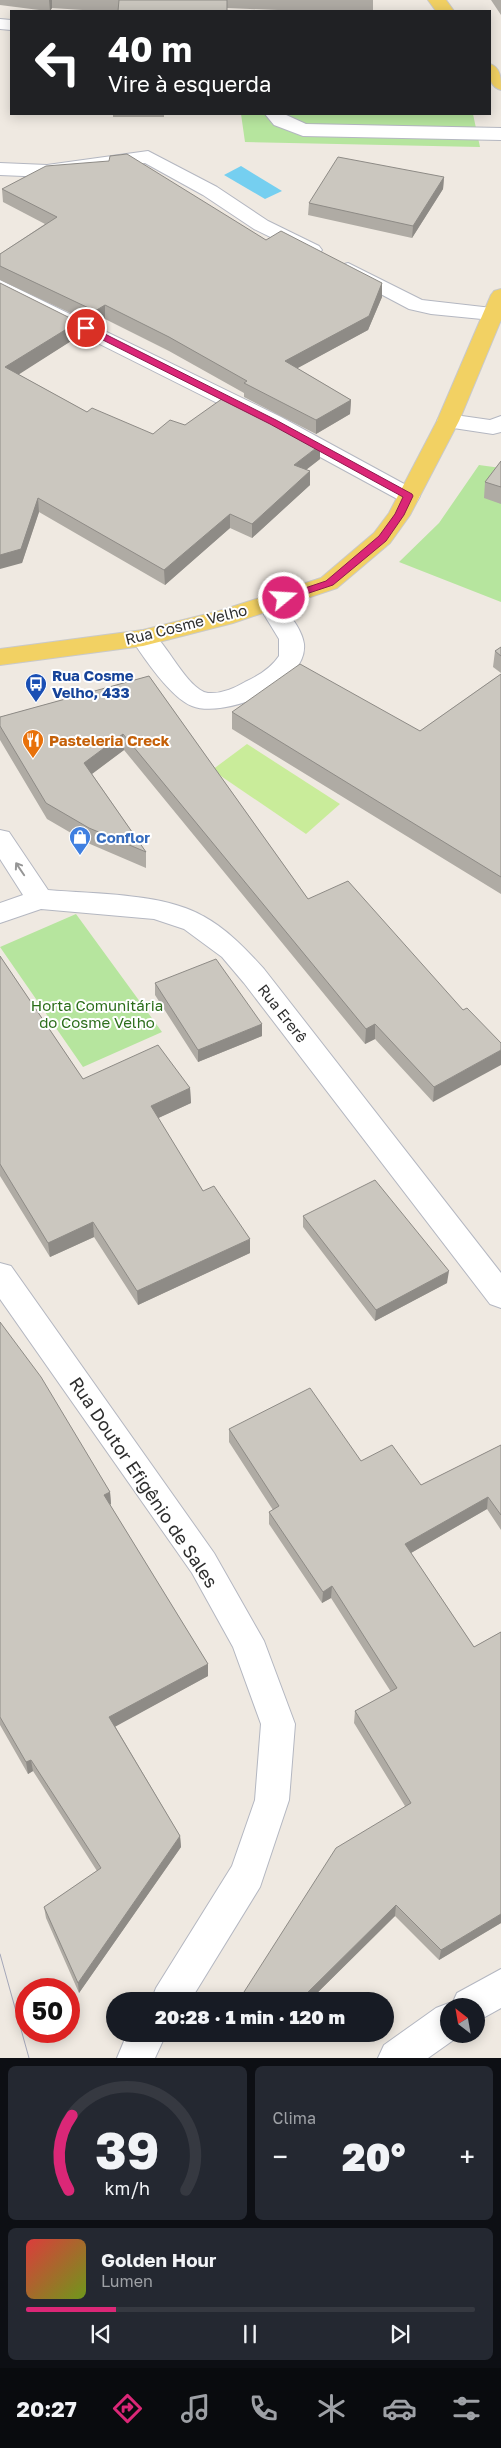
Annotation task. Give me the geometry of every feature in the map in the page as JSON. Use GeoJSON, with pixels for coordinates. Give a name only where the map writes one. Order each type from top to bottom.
{"type":"FeatureCollection","features":[{"type":"Feature","properties":{"kind":"main road"},"geometry":{"type":"LineString","coordinates":[[491,71],[501,84]]}},
{"type":"Feature","properties":{"kind":"main road","name":"Rua Cosme Velho"},"geometry":{"type":"LineString","coordinates":[[0,657],[48,649],[143,638],[270,603],[329,583],[382,538],[399,515],[448,421],[499,301]]}},
{"type":"Feature","properties":{"kind":"street"},"geometry":{"type":"LineString","coordinates":[[275,115],[281,121],[303,130],[501,134]]}},
{"type":"Feature","properties":{"kind":"street"},"geometry":{"type":"LineString","coordinates":[[0,169],[47,171],[148,157],[210,191],[261,225],[416,305],[431,308],[499,301]]}},
{"type":"Feature","properties":{"kind":"street"},"geometry":{"type":"LineString","coordinates":[[0,286],[273,422],[408,496]]}},
{"type":"Feature","properties":{"kind":"street"},"geometry":{"type":"LineString","coordinates":[[448,421],[493,427],[501,423]]}},
{"type":"Feature","properties":{"kind":"street"},"geometry":{"type":"LineString","coordinates":[[143,638],[183,687],[200,700],[224,700],[251,690],[274,676],[290,658],[292,641],[270,603]]}},
{"type":"Feature","properties":{"kind":"street"},"geometry":{"type":"LineString","coordinates":[[0,839],[40,899],[0,913]]}},
{"type":"Feature","properties":{"kind":"street","name":"Rua Ererê"},"geometry":{"type":"LineString","coordinates":[[40,899],[155,909],[194,922],[231,950],[254,976],[501,1295]]}},
{"type":"Feature","properties":{"kind":"street","name":"Rua Doutor Efigênio de Sales"},"geometry":{"type":"LineString","coordinates":[[0,1276],[203,1563],[247,1641],[278,1724],[272,1800],[247,1875],[175,1992]]}},
{"type":"Feature","properties":{"kind":"street"},"geometry":{"type":"LineString","coordinates":[[483,1998],[501,1987]]}},
{"type":"Feature","properties":{"kind":"street"},"geometry":{"type":"LineString","coordinates":[[397,2058],[440,2027]]}},
{"type":"Feature","properties":{"kind":"street"},"geometry":{"type":"LineString","coordinates":[[136,2058],[143,2042]]}},
{"type":"Feature","properties":{"kind":"green space"},"geometry":{"type":"Polygon","coordinates":[[[241,115],[473,115],[480,147],[245,142],[241,115]]]}},
{"type":"Feature","properties":{"kind":"green space"},"geometry":{"type":"Polygon","coordinates":[[[479,465],[501,468],[501,602],[399,562],[439,523],[479,465]]]}},
{"type":"Feature","properties":{"kind":"green space"},"geometry":{"type":"Polygon","coordinates":[[[247,744],[340,804],[306,834],[212,770],[247,744]]]}},
{"type":"Feature","properties":{"kind":"green space","name":"Horta Comunitária do Cosme Velho"},"geometry":{"type":"Polygon","coordinates":[[[76,914],[162,1032],[83,1067],[0,947],[76,914]]]}},
{"type":"Feature","properties":{"kind":"water"},"geometry":{"type":"Polygon","coordinates":[[[241,166],[282,191],[265,199],[224,175],[241,166]]]}},
{"type":"Feature","properties":{"kind":"building"},"geometry":{"type":"Polygon","coordinates":[[[119,0],[227,0],[227,10],[118,10],[119,0]]]}},
{"type":"Feature","properties":{"kind":"building"},"geometry":{"type":"Polygon","coordinates":[[[127,154],[266,240],[281,231],[382,283],[369,316],[285,361],[351,400],[316,420],[244,383],[247,381],[169,337],[105,305],[95,311],[0,266],[0,254],[57,217],[2,189],[46,166],[109,161],[110,156],[127,154]]]}},
{"type":"Feature","properties":{"kind":"building"},"geometry":{"type":"Polygon","coordinates":[[[338,157],[444,177],[413,226],[309,203],[338,157]]]}},
{"type":"Feature","properties":{"kind":"building"},"geometry":{"type":"Polygon","coordinates":[[[0,283],[78,322],[5,367],[87,412],[92,408],[153,434],[170,420],[185,425],[226,396],[320,445],[294,465],[310,471],[252,524],[230,514],[164,570],[38,498],[21,549],[0,555],[0,283]]]}},
{"type":"Feature","properties":{"kind":"building"},"geometry":{"type":"Polygon","coordinates":[[[501,461],[501,487],[485,482],[501,461]]]}},
{"type":"Feature","properties":{"kind":"building"},"geometry":{"type":"Polygon","coordinates":[[[501,647],[501,656],[495,651],[501,647]]]}},
{"type":"Feature","properties":{"kind":"building"},"geometry":{"type":"Polygon","coordinates":[[[300,664],[420,731],[501,674],[501,877],[232,712],[300,664]]]}},
{"type":"Feature","properties":{"kind":"building"},"geometry":{"type":"Polygon","coordinates":[[[149,676],[308,899],[348,881],[463,1010],[467,1008],[501,1043],[501,1050],[434,1087],[375,1024],[366,1029],[123,734],[84,763],[146,852],[89,828],[46,803],[0,726],[0,717],[149,676]]]}},
{"type":"Feature","properties":{"kind":"building"},"geometry":{"type":"Polygon","coordinates":[[[0,956],[83,1079],[158,1045],[190,1088],[151,1106],[203,1191],[214,1186],[250,1239],[137,1291],[93,1222],[48,1243],[0,1164],[0,956]]]}},
{"type":"Feature","properties":{"kind":"building"},"geometry":{"type":"Polygon","coordinates":[[[216,959],[262,1024],[198,1050],[155,983],[216,959]]]}},
{"type":"Feature","properties":{"kind":"building"},"geometry":{"type":"Polygon","coordinates":[[[375,1180],[449,1271],[376,1310],[303,1216],[375,1180]]]}},
{"type":"Feature","properties":{"kind":"building"},"geometry":{"type":"Polygon","coordinates":[[[0,1322],[41,1377],[110,1492],[104,1495],[208,1664],[109,1717],[180,1836],[80,1980],[80,1978],[76,1978],[44,1907],[101,1868],[31,1760],[26,1762],[0,1717],[0,1322]]]}},
{"type":"Feature","properties":{"kind":"building"},"geometry":{"type":"Polygon","coordinates":[[[310,1388],[361,1461],[392,1445],[421,1485],[501,1445],[501,1515],[488,1497],[405,1544],[474,1647],[501,1632],[501,1914],[441,1950],[396,1905],[308,1992],[244,1992],[336,1848],[411,1803],[355,1711],[397,1688],[332,1586],[323,1592],[269,1512],[279,1506],[229,1429],[310,1388]]]}},
{"type":"Feature","properties":{"kind":"tram line"},"geometry":{"type":"LineString","coordinates":[[0,1954],[29,2058]]}},
{"type":"Feature","properties":{"kind":"place","name":"Rua Cosme Velho, 433"},"geometry":{"type":"Point","coordinates":[36,703]}},
{"type":"Feature","properties":{"kind":"place","name":"Pasteleria Creck"},"geometry":{"type":"Point","coordinates":[33,759]}},
{"type":"Feature","properties":{"kind":"place","name":"Conflor"},"geometry":{"type":"Point","coordinates":[80,856]}},
{"type":"Feature","properties":{"kind":"route"},"geometry":{"type":"LineString","coordinates":[[86,328],[174,374],[273,422],[338,460],[408,496],[399,515],[382,538],[329,583],[284,598]]}}]}
